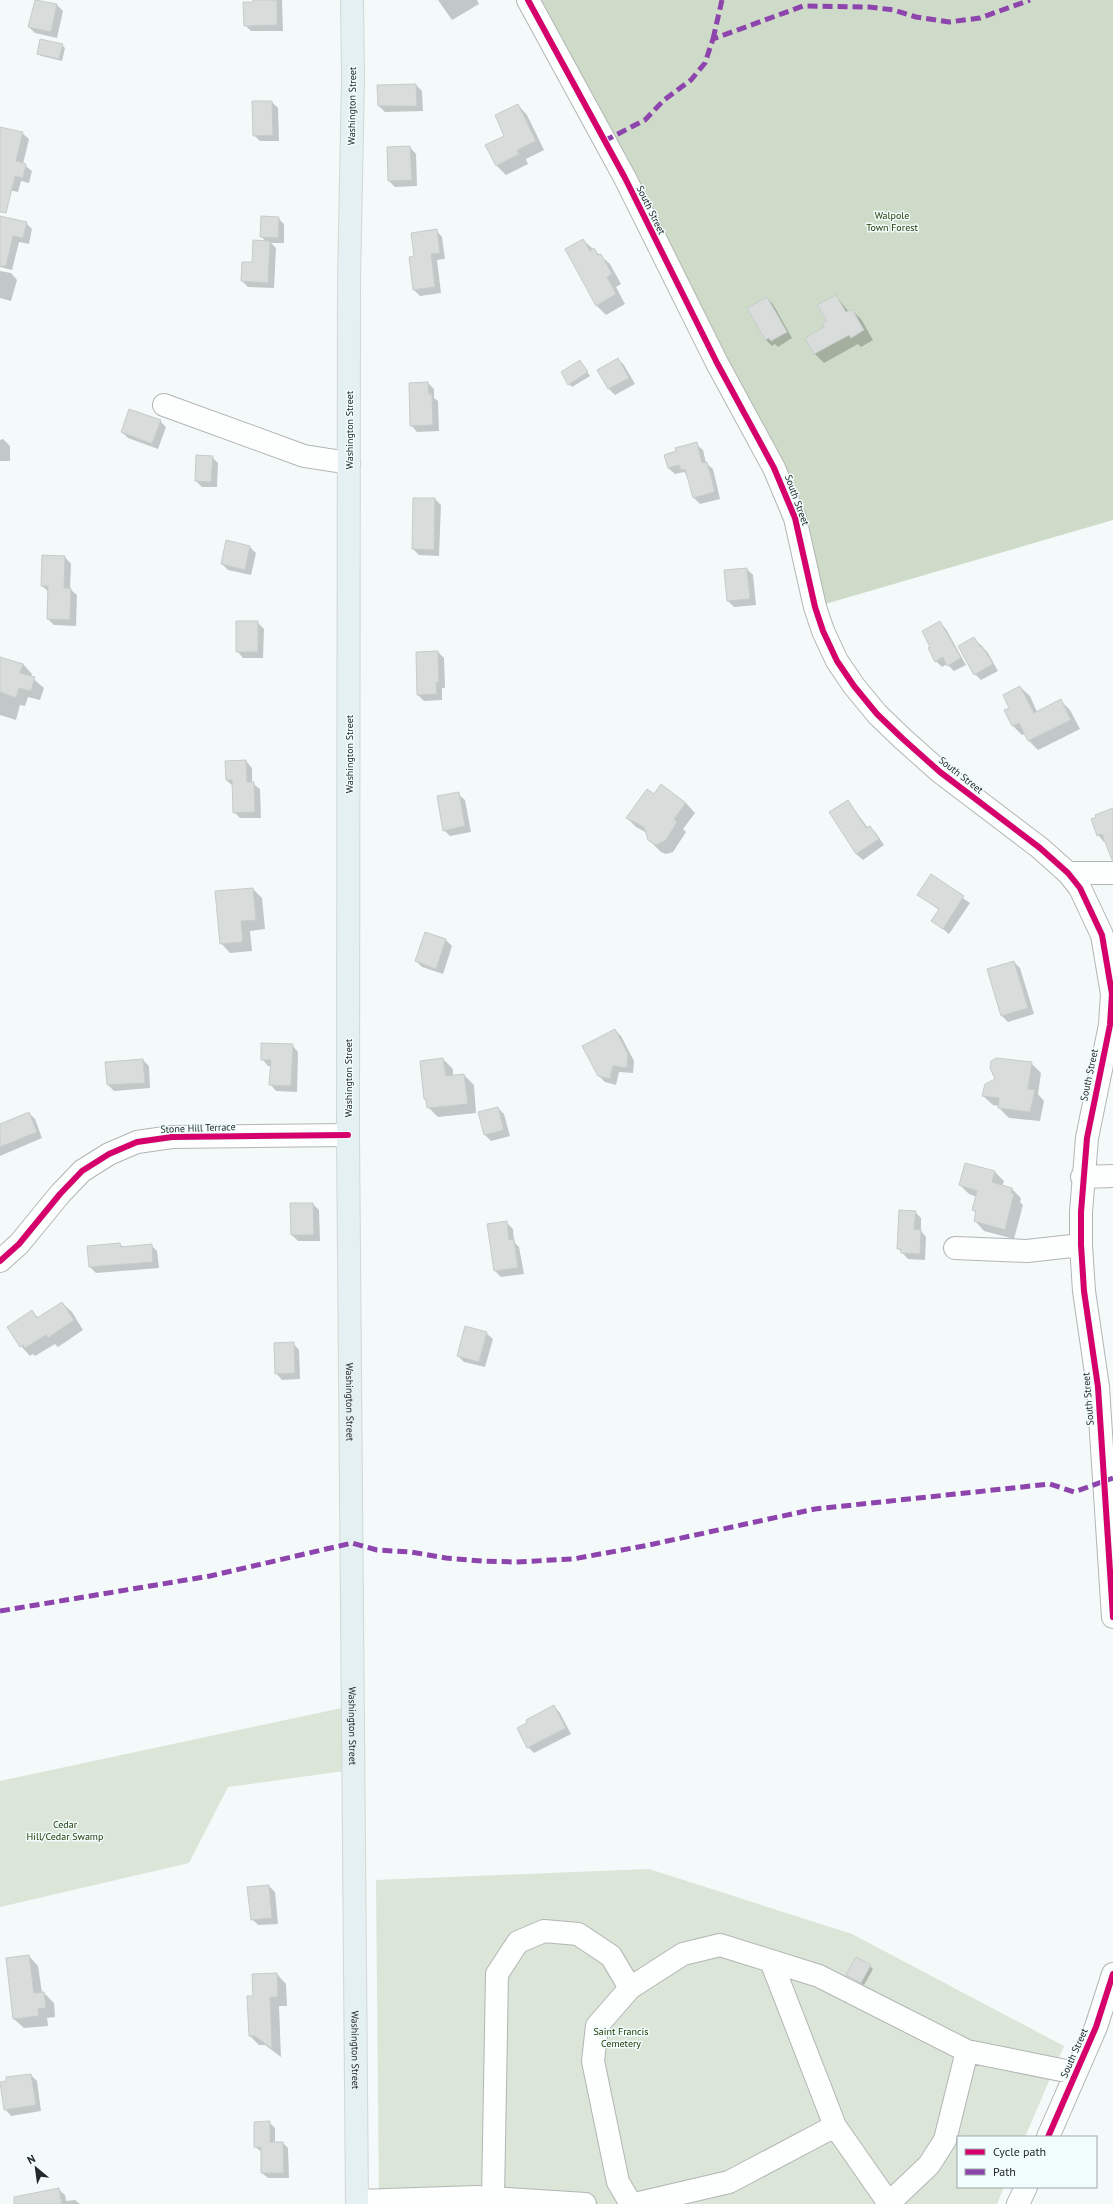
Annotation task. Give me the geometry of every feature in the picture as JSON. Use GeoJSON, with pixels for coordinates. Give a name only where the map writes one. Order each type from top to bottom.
{"type":"FeatureCollection","features":[{"type":"Feature","properties":{"kind":"main road","name":"Washington Street"},"geometry":{"type":"LineString","coordinates":[[352,0],[353,78],[349,282],[348,1135],[357,2203]]}},
{"type":"Feature","properties":{"kind":"street","name":"South Street"},"geometry":{"type":"LineString","coordinates":[[528,0],[625,178],[714,357],[774,468],[794,518],[815,607],[823,631],[837,661],[854,686],[877,714],[903,739],[940,772],[1040,848],[1068,873],[1080,888],[1102,935],[1112,994],[1112,1014],[1087,1138],[1082,1177],[1081,1245],[1084,1291],[1098,1387],[1113,1617]]}},
{"type":"Feature","properties":{"kind":"street"},"geometry":{"type":"LineString","coordinates":[[164,405],[304,456],[349,463]]}},
{"type":"Feature","properties":{"kind":"street"},"geometry":{"type":"LineString","coordinates":[[1068,873],[1113,873]]}},
{"type":"Feature","properties":{"kind":"street","name":"Stone Hill Terrace"},"geometry":{"type":"LineString","coordinates":[[0,1261],[19,1244],[60,1194],[82,1171],[109,1154],[137,1142],[172,1137],[348,1135]]}},
{"type":"Feature","properties":{"kind":"street"},"geometry":{"type":"LineString","coordinates":[[1082,1177],[1113,1176]]}},
{"type":"Feature","properties":{"kind":"street"},"geometry":{"type":"LineString","coordinates":[[956,1248],[1027,1251],[1081,1245]]}},
{"type":"Feature","properties":{"kind":"street"},"geometry":{"type":"LineString","coordinates":[[482,2200],[497,1974],[518,1942],[544,1931],[578,1934],[611,1956],[630,1988]]}},
{"type":"Feature","properties":{"kind":"street"},"geometry":{"type":"LineString","coordinates":[[631,2204],[618,2182],[593,2061],[597,2026],[630,1988],[683,1954],[720,1945],[819,1976],[967,2051],[1076,2073]]}},
{"type":"Feature","properties":{"kind":"street"},"geometry":{"type":"LineString","coordinates":[[771,1961],[835,2126],[888,2203],[929,2165],[945,2140],[967,2051]]}},
{"type":"Feature","properties":{"kind":"street","name":"South Street"},"geometry":{"type":"LineString","coordinates":[[1048,2136],[1096,2027],[1113,1974]]}},
{"type":"Feature","properties":{"kind":"street"},"geometry":{"type":"LineString","coordinates":[[635,2204],[729,2182],[835,2126]]}},
{"type":"Feature","properties":{"kind":"street"},"geometry":{"type":"LineString","coordinates":[[1018,2204],[1026,2188]]}},
{"type":"Feature","properties":{"kind":"street"},"geometry":{"type":"LineString","coordinates":[[357,2203],[482,2200],[585,2204]]}},
{"type":"Feature","properties":{"kind":"green space","name":"Walpole Town Forest"},"geometry":{"type":"Polygon","coordinates":[[[528,0],[1113,0],[1113,520],[815,607],[802,545],[528,0]]]}},
{"type":"Feature","properties":{"kind":"green space","name":"Cedar Hill/Cedar Swamp"},"geometry":{"type":"Polygon","coordinates":[[[342,1708],[359,1769],[228,1787],[189,1863],[0,1907],[0,1781],[342,1708]]]}},
{"type":"Feature","properties":{"kind":"green space","name":"Saint Francis Cemetery"},"geometry":{"type":"Polygon","coordinates":[[[649,1869],[852,1934],[1064,2046],[1025,2136],[957,2136],[957,2188],[1004,2188],[997,2204],[379,2204],[376,1880],[649,1869]]]}},
{"type":"Feature","properties":{"kind":"building"},"geometry":{"type":"Polygon","coordinates":[[[35,0],[57,4],[51,32],[28,27],[35,0]]]}},
{"type":"Feature","properties":{"kind":"building"},"geometry":{"type":"Polygon","coordinates":[[[253,0],[277,0],[277,25],[244,26],[243,2],[253,2],[253,0]]]}},
{"type":"Feature","properties":{"kind":"building"},"geometry":{"type":"Polygon","coordinates":[[[40,39],[63,44],[59,59],[37,54],[40,39]]]}},
{"type":"Feature","properties":{"kind":"building"},"geometry":{"type":"Polygon","coordinates":[[[416,84],[417,106],[378,106],[377,85],[416,84]]]}},
{"type":"Feature","properties":{"kind":"building"},"geometry":{"type":"Polygon","coordinates":[[[252,101],[272,101],[273,135],[253,136],[252,101]]]}},
{"type":"Feature","properties":{"kind":"building"},"geometry":{"type":"Polygon","coordinates":[[[518,104],[536,141],[517,150],[519,154],[496,166],[485,145],[504,136],[495,115],[518,104]]]}},
{"type":"Feature","properties":{"kind":"building"},"geometry":{"type":"Polygon","coordinates":[[[0,127],[23,132],[16,161],[26,164],[23,178],[15,176],[6,213],[0,212],[0,127]]]}},
{"type":"Feature","properties":{"kind":"building"},"geometry":{"type":"Polygon","coordinates":[[[410,146],[412,180],[388,181],[387,147],[410,146]]]}},
{"type":"Feature","properties":{"kind":"building"},"geometry":{"type":"Polygon","coordinates":[[[0,216],[27,222],[23,238],[13,236],[6,266],[0,266],[0,216]]]}},
{"type":"Feature","properties":{"kind":"building"},"geometry":{"type":"Polygon","coordinates":[[[261,216],[279,217],[278,238],[260,237],[261,216]]]}},
{"type":"Feature","properties":{"kind":"building"},"geometry":{"type":"Polygon","coordinates":[[[437,229],[440,253],[431,254],[435,287],[413,290],[409,257],[414,256],[411,233],[437,229]]]}},
{"type":"Feature","properties":{"kind":"building"},"geometry":{"type":"Polygon","coordinates":[[[583,239],[590,251],[594,248],[598,255],[601,254],[612,274],[607,277],[616,294],[596,306],[565,249],[583,239]]]}},
{"type":"Feature","properties":{"kind":"building"},"geometry":{"type":"Polygon","coordinates":[[[253,240],[270,241],[268,283],[241,281],[242,262],[252,262],[253,240]]]}},
{"type":"Feature","properties":{"kind":"building"},"geometry":{"type":"Polygon","coordinates":[[[836,295],[846,312],[852,309],[864,330],[851,338],[849,335],[814,354],[805,338],[824,327],[822,324],[827,321],[817,305],[836,295]]]}},
{"type":"Feature","properties":{"kind":"building"},"geometry":{"type":"Polygon","coordinates":[[[767,297],[787,332],[771,341],[769,338],[765,340],[747,308],[767,297]]]}},
{"type":"Feature","properties":{"kind":"building"},"geometry":{"type":"Polygon","coordinates":[[[618,358],[629,378],[608,389],[597,370],[618,358]]]}},
{"type":"Feature","properties":{"kind":"building"},"geometry":{"type":"Polygon","coordinates":[[[580,360],[588,372],[568,385],[561,372],[580,360]]]}},
{"type":"Feature","properties":{"kind":"building"},"geometry":{"type":"Polygon","coordinates":[[[428,382],[429,394],[432,394],[433,425],[410,426],[409,383],[428,382]]]}},
{"type":"Feature","properties":{"kind":"building"},"geometry":{"type":"Polygon","coordinates":[[[129,409],[161,420],[152,444],[121,432],[129,409]]]}},
{"type":"Feature","properties":{"kind":"building"},"geometry":{"type":"Polygon","coordinates":[[[697,442],[702,463],[707,462],[715,492],[693,498],[685,469],[681,470],[679,465],[668,468],[664,455],[676,451],[675,448],[697,442]]]}},
{"type":"Feature","properties":{"kind":"building"},"geometry":{"type":"Polygon","coordinates":[[[196,455],[213,456],[211,482],[195,481],[196,455]]]}},
{"type":"Feature","properties":{"kind":"building"},"geometry":{"type":"Polygon","coordinates":[[[413,498],[435,498],[434,550],[412,549],[413,498]]]}},
{"type":"Feature","properties":{"kind":"building"},"geometry":{"type":"Polygon","coordinates":[[[226,540],[250,546],[245,570],[221,564],[226,540]]]}},
{"type":"Feature","properties":{"kind":"building"},"geometry":{"type":"Polygon","coordinates":[[[42,555],[65,556],[64,588],[71,588],[70,620],[47,619],[48,586],[41,586],[42,555]]]}},
{"type":"Feature","properties":{"kind":"building"},"geometry":{"type":"Polygon","coordinates":[[[747,568],[750,599],[727,601],[724,570],[747,568]]]}},
{"type":"Feature","properties":{"kind":"building"},"geometry":{"type":"Polygon","coordinates":[[[236,621],[258,621],[258,652],[236,652],[236,621]]]}},
{"type":"Feature","properties":{"kind":"building"},"geometry":{"type":"Polygon","coordinates":[[[940,621],[961,658],[947,666],[943,657],[935,662],[922,631],[940,621]]]}},
{"type":"Feature","properties":{"kind":"building"},"geometry":{"type":"Polygon","coordinates":[[[974,637],[980,647],[982,646],[993,664],[974,675],[958,646],[974,637]]]}},
{"type":"Feature","properties":{"kind":"building"},"geometry":{"type":"Polygon","coordinates":[[[438,651],[439,682],[436,682],[437,694],[417,695],[416,652],[438,651]]]}},
{"type":"Feature","properties":{"kind":"building"},"geometry":{"type":"Polygon","coordinates":[[[0,657],[23,664],[20,673],[35,677],[31,691],[19,688],[16,698],[0,692],[0,657]]]}},
{"type":"Feature","properties":{"kind":"building"},"geometry":{"type":"Polygon","coordinates":[[[1020,686],[1034,713],[1061,699],[1071,720],[1028,741],[1019,723],[1012,726],[1004,710],[1009,708],[1003,695],[1020,686]]]}},
{"type":"Feature","properties":{"kind":"building"},"geometry":{"type":"Polygon","coordinates":[[[246,760],[247,782],[254,782],[255,812],[233,813],[232,780],[226,780],[225,761],[246,760]]]}},
{"type":"Feature","properties":{"kind":"building"},"geometry":{"type":"Polygon","coordinates":[[[661,784],[686,803],[674,819],[677,822],[666,840],[656,845],[648,840],[644,827],[626,818],[647,789],[654,794],[661,784]]]}},
{"type":"Feature","properties":{"kind":"building"},"geometry":{"type":"Polygon","coordinates":[[[459,792],[465,826],[443,831],[437,796],[459,792]]]}},
{"type":"Feature","properties":{"kind":"building"},"geometry":{"type":"Polygon","coordinates":[[[848,800],[866,828],[870,826],[879,839],[856,854],[829,812],[848,800]]]}},
{"type":"Feature","properties":{"kind":"building"},"geometry":{"type":"Polygon","coordinates":[[[1113,808],[1112,860],[1102,834],[1097,836],[1091,819],[1096,817],[1095,815],[1113,808]]]}},
{"type":"Feature","properties":{"kind":"building"},"geometry":{"type":"Polygon","coordinates":[[[931,874],[964,896],[943,929],[931,921],[939,909],[917,895],[931,874]]]}},
{"type":"Feature","properties":{"kind":"building"},"geometry":{"type":"Polygon","coordinates":[[[253,888],[256,920],[241,921],[243,942],[220,944],[215,891],[253,888]]]}},
{"type":"Feature","properties":{"kind":"building"},"geometry":{"type":"Polygon","coordinates":[[[425,932],[446,939],[436,969],[415,961],[425,932]]]}},
{"type":"Feature","properties":{"kind":"building"},"geometry":{"type":"Polygon","coordinates":[[[1014,961],[1028,1008],[1001,1016],[987,969],[1014,961]]]}},
{"type":"Feature","properties":{"kind":"building"},"geometry":{"type":"Polygon","coordinates":[[[615,1029],[628,1054],[627,1068],[613,1066],[610,1079],[598,1076],[582,1046],[615,1029]]]}},
{"type":"Feature","properties":{"kind":"building"},"geometry":{"type":"Polygon","coordinates":[[[261,1043],[293,1044],[291,1086],[269,1085],[271,1060],[261,1060],[261,1043]]]}},
{"type":"Feature","properties":{"kind":"building"},"geometry":{"type":"Polygon","coordinates":[[[443,1058],[446,1076],[464,1074],[468,1104],[427,1108],[426,1099],[424,1099],[420,1061],[443,1058]]]}},
{"type":"Feature","properties":{"kind":"building"},"geometry":{"type":"Polygon","coordinates":[[[996,1058],[1032,1062],[1028,1089],[1035,1090],[1030,1112],[998,1108],[999,1098],[982,1096],[985,1084],[995,1079],[990,1068],[991,1061],[996,1058]]]}},
{"type":"Feature","properties":{"kind":"building"},"geometry":{"type":"Polygon","coordinates":[[[143,1059],[145,1083],[107,1085],[105,1062],[143,1059]]]}},
{"type":"Feature","properties":{"kind":"building"},"geometry":{"type":"Polygon","coordinates":[[[498,1107],[504,1130],[484,1135],[478,1112],[498,1107]]]}},
{"type":"Feature","properties":{"kind":"building"},"geometry":{"type":"Polygon","coordinates":[[[29,1112],[37,1132],[0,1147],[0,1124],[29,1112]]]}},
{"type":"Feature","properties":{"kind":"building"},"geometry":{"type":"Polygon","coordinates":[[[965,1163],[995,1171],[992,1182],[1012,1188],[1011,1193],[1014,1194],[1005,1230],[974,1221],[976,1211],[972,1210],[977,1191],[959,1185],[965,1163]]]}},
{"type":"Feature","properties":{"kind":"building"},"geometry":{"type":"Polygon","coordinates":[[[290,1203],[313,1203],[314,1235],[291,1235],[290,1203]]]}},
{"type":"Feature","properties":{"kind":"building"},"geometry":{"type":"Polygon","coordinates":[[[899,1210],[916,1211],[914,1229],[921,1230],[920,1254],[901,1253],[901,1249],[897,1249],[899,1210]]]}},
{"type":"Feature","properties":{"kind":"building"},"geometry":{"type":"Polygon","coordinates":[[[507,1221],[509,1240],[514,1239],[518,1268],[494,1271],[487,1224],[507,1221]]]}},
{"type":"Feature","properties":{"kind":"building"},"geometry":{"type":"Polygon","coordinates":[[[120,1243],[121,1247],[152,1244],[153,1262],[89,1267],[87,1246],[120,1243]]]}},
{"type":"Feature","properties":{"kind":"building"},"geometry":{"type":"Polygon","coordinates":[[[62,1302],[74,1320],[48,1338],[46,1335],[25,1348],[23,1345],[20,1347],[7,1327],[32,1310],[37,1318],[62,1302]]]}},
{"type":"Feature","properties":{"kind":"building"},"geometry":{"type":"Polygon","coordinates":[[[465,1326],[487,1332],[479,1362],[457,1356],[465,1326]]]}},
{"type":"Feature","properties":{"kind":"building"},"geometry":{"type":"Polygon","coordinates":[[[294,1342],[295,1373],[275,1374],[274,1343],[294,1342]]]}},
{"type":"Feature","properties":{"kind":"building"},"geometry":{"type":"Polygon","coordinates":[[[554,1705],[566,1728],[527,1748],[517,1728],[527,1723],[526,1720],[554,1705]]]}},
{"type":"Feature","properties":{"kind":"building"},"geometry":{"type":"Polygon","coordinates":[[[269,1885],[272,1918],[251,1920],[247,1887],[269,1885]]]}},
{"type":"Feature","properties":{"kind":"building"},"geometry":{"type":"Polygon","coordinates":[[[29,1955],[34,1993],[44,1992],[46,2008],[38,2009],[39,2016],[13,2019],[6,1958],[29,1955]]]}},
{"type":"Feature","properties":{"kind":"building"},"geometry":{"type":"Polygon","coordinates":[[[856,1957],[871,1965],[861,1983],[846,1975],[856,1957]]]}},
{"type":"Feature","properties":{"kind":"building"},"geometry":{"type":"Polygon","coordinates":[[[277,1973],[278,1997],[270,1997],[272,2049],[255,2036],[249,2036],[247,1996],[253,1996],[252,1974],[277,1973]]]}},
{"type":"Feature","properties":{"kind":"building"},"geometry":{"type":"Polygon","coordinates":[[[31,2074],[36,2105],[4,2110],[0,2082],[6,2081],[6,2077],[31,2074]]]}},
{"type":"Feature","properties":{"kind":"building"},"geometry":{"type":"Polygon","coordinates":[[[270,2121],[270,2142],[283,2142],[284,2173],[261,2173],[261,2147],[254,2147],[254,2122],[270,2121]]]}},
{"type":"Feature","properties":{"kind":"building"},"geometry":{"type":"Polygon","coordinates":[[[59,2188],[62,2204],[14,2204],[14,2197],[59,2188]]]}},
{"type":"Feature","properties":{"kind":"marked path"},"geometry":{"type":"LineString","coordinates":[[713,39],[722,0]]}},
{"type":"Feature","properties":{"kind":"marked path"},"geometry":{"type":"LineString","coordinates":[[604,141],[645,120],[664,100],[691,80],[705,63],[713,39],[803,6],[869,7],[894,10],[916,17],[949,22],[980,18],[1030,0]]}},
{"type":"Feature","properties":{"kind":"marked path"},"geometry":{"type":"LineString","coordinates":[[0,1611],[210,1576],[352,1543],[377,1550],[411,1552],[446,1558],[482,1561],[515,1562],[573,1559],[649,1545],[815,1509],[1050,1484],[1074,1492],[1113,1478]]}},
{"type":"Feature","properties":{"kind":"cycle path"},"geometry":{"type":"LineString","coordinates":[[528,0],[625,178],[717,363],[774,468],[795,518],[815,607],[823,631],[837,661],[854,686],[877,714],[903,739],[940,772],[1040,848],[1068,873],[1080,888],[1102,935],[1112,994],[1110,1025],[1087,1138],[1081,1212],[1081,1245],[1084,1291],[1098,1387],[1113,1617]]}},
{"type":"Feature","properties":{"kind":"cycle path"},"geometry":{"type":"LineString","coordinates":[[0,1261],[19,1244],[60,1194],[82,1171],[109,1154],[137,1142],[172,1137],[348,1135]]}},
{"type":"Feature","properties":{"kind":"cycle path"},"geometry":{"type":"LineString","coordinates":[[1048,2136],[1096,2027],[1113,1974]]}}]}
